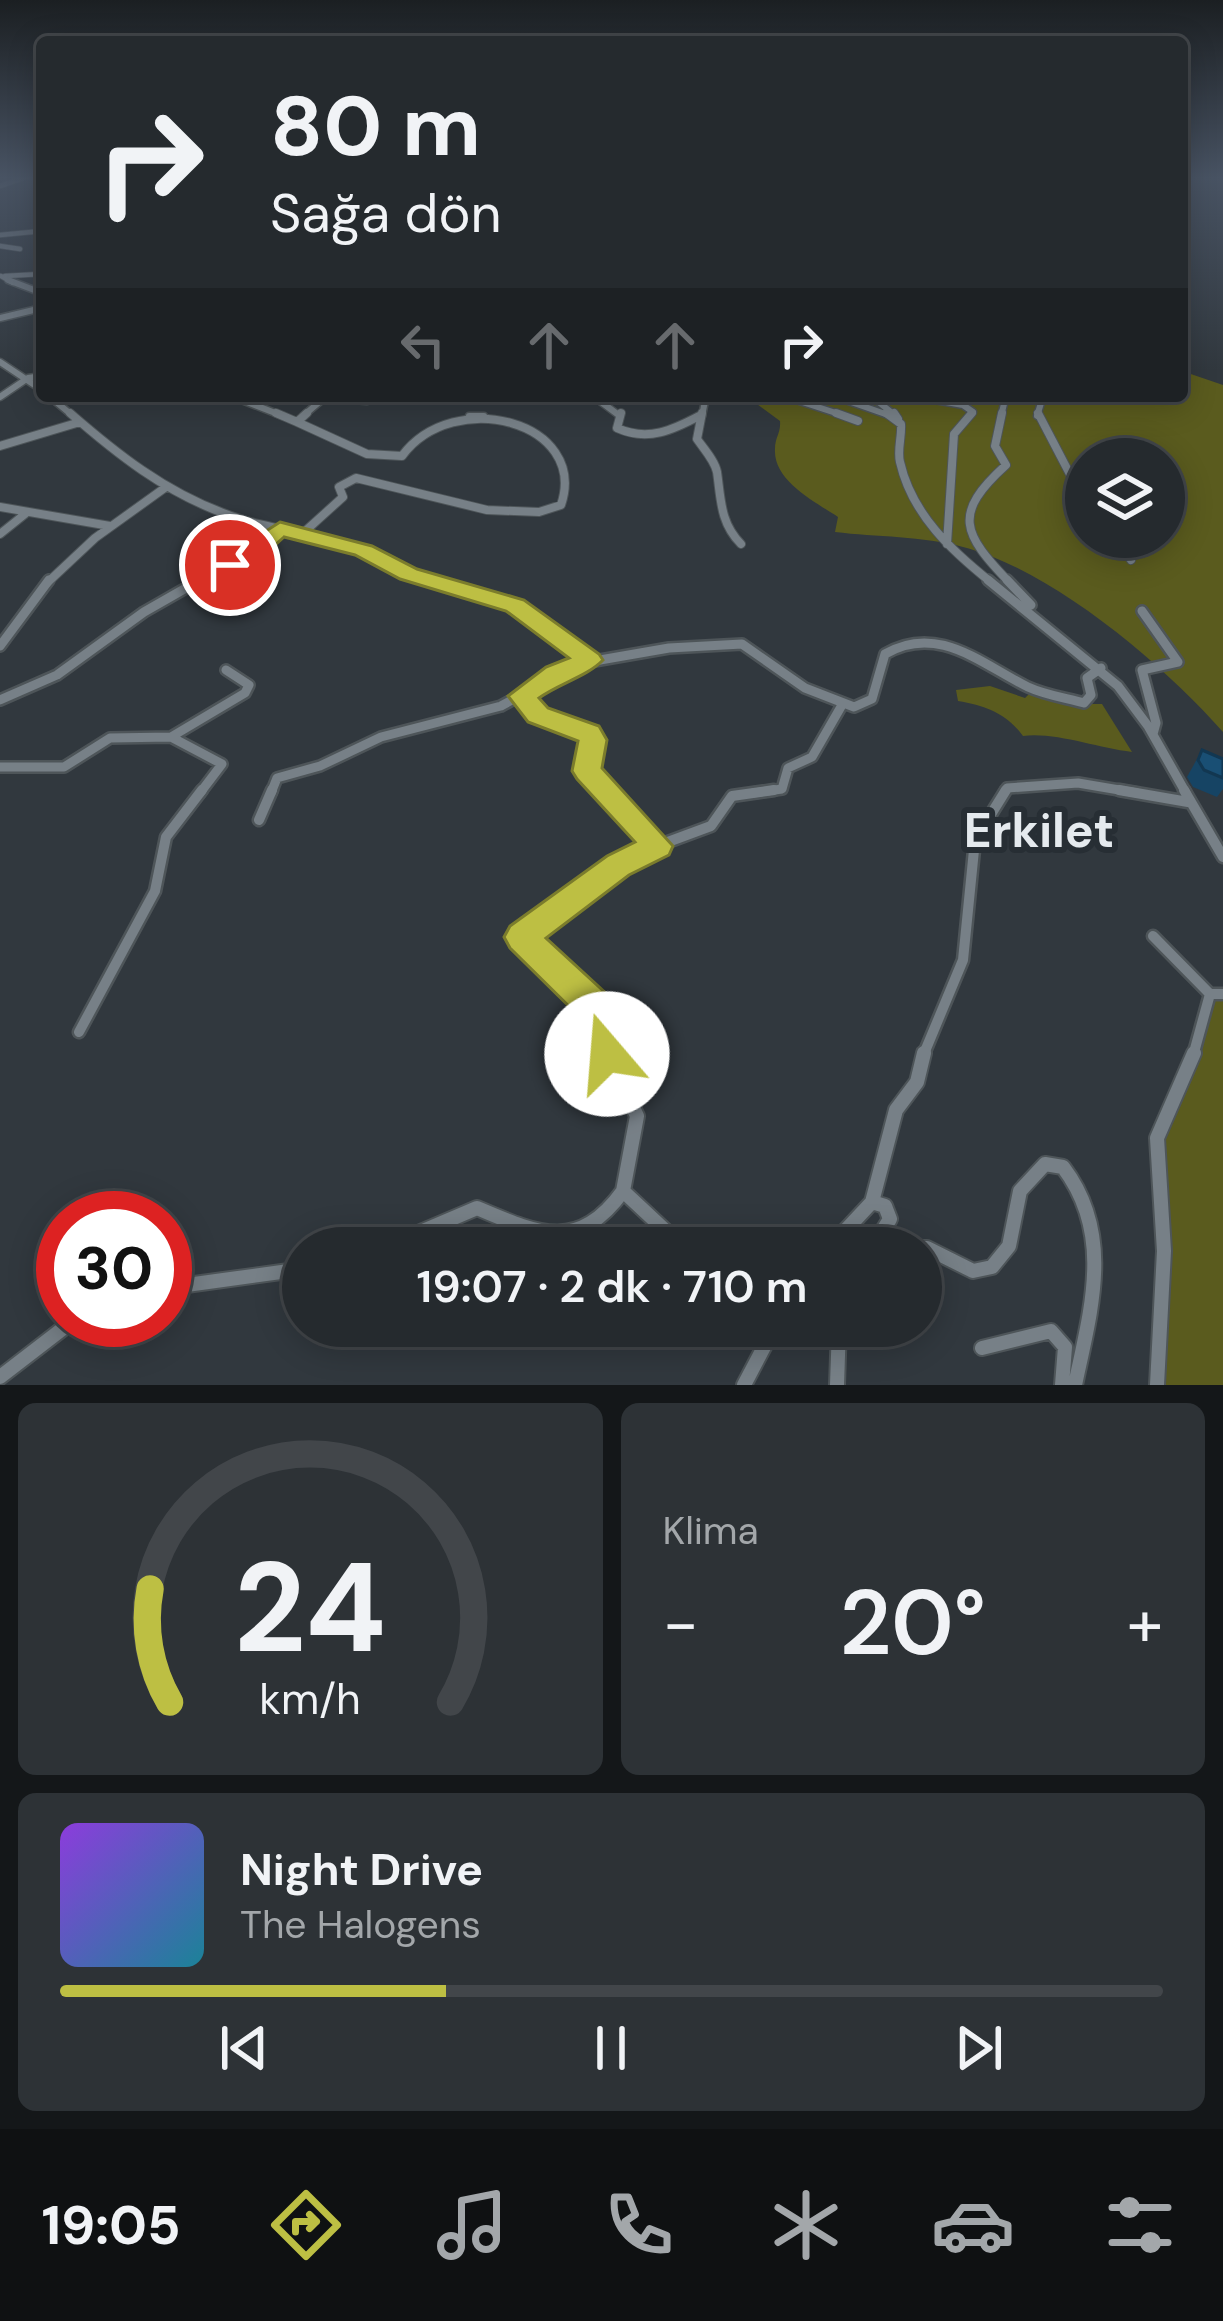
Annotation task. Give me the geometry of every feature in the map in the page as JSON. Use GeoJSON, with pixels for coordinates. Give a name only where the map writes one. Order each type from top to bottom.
{"type":"FeatureCollection","features":[{"type":"Feature","properties":{"kind":"street"},"geometry":{"type":"LineString","coordinates":[[0,246],[20,249]]}},
{"type":"Feature","properties":{"kind":"street"},"geometry":{"type":"LineString","coordinates":[[0,276],[36,274]]}},
{"type":"Feature","properties":{"kind":"street"},"geometry":{"type":"LineString","coordinates":[[0,276],[22,290],[36,292]]}},
{"type":"Feature","properties":{"kind":"street"},"geometry":{"type":"LineString","coordinates":[[0,317],[36,309]]}},
{"type":"Feature","properties":{"kind":"street"},"geometry":{"type":"LineString","coordinates":[[0,362],[36,385]]}},
{"type":"Feature","properties":{"kind":"street"},"geometry":{"type":"LineString","coordinates":[[0,398],[36,377]]}},
{"type":"Feature","properties":{"kind":"street"},"geometry":{"type":"LineString","coordinates":[[57,402],[166,487],[224,514],[373,554],[408,574],[515,605],[590,660]]}},
{"type":"Feature","properties":{"kind":"street"},"geometry":{"type":"LineString","coordinates":[[252,402],[367,454],[403,456],[417,436],[468,416],[527,428],[563,466],[569,486],[561,505],[532,512],[446,500],[356,478],[339,487],[343,497],[302,535]]}},
{"type":"Feature","properties":{"kind":"street"},"geometry":{"type":"LineString","coordinates":[[297,422],[322,402]]}},
{"type":"Feature","properties":{"kind":"street"},"geometry":{"type":"LineString","coordinates":[[603,402],[621,413],[616,426],[626,433],[663,435],[701,416]]}},
{"type":"Feature","properties":{"kind":"street"},"geometry":{"type":"LineString","coordinates":[[704,402],[697,439],[717,468],[716,496],[731,534],[741,544]]}},
{"type":"Feature","properties":{"kind":"street"},"geometry":{"type":"LineString","coordinates":[[802,402],[858,421]]}},
{"type":"Feature","properties":{"kind":"street"},"geometry":{"type":"LineString","coordinates":[[849,402],[899,422]]}},
{"type":"Feature","properties":{"kind":"street"},"geometry":{"type":"LineString","coordinates":[[882,402],[904,430],[898,458],[922,513],[947,544],[1101,668],[1153,734],[1223,857]]}},
{"type":"Feature","properties":{"kind":"street"},"geometry":{"type":"LineString","coordinates":[[944,402],[973,412],[954,434],[959,464],[948,498],[947,544]]}},
{"type":"Feature","properties":{"kind":"street"},"geometry":{"type":"LineString","coordinates":[[1005,402],[994,446],[1005,467],[976,493],[969,521],[980,547],[1042,618]]}},
{"type":"Feature","properties":{"kind":"street"},"geometry":{"type":"LineString","coordinates":[[1036,402],[1040,404],[1037,418],[1065,468]]}},
{"type":"Feature","properties":{"kind":"street"},"geometry":{"type":"LineString","coordinates":[[0,446],[80,422]]}},
{"type":"Feature","properties":{"kind":"street"},"geometry":{"type":"LineString","coordinates":[[0,646],[54,575],[110,526],[166,487]]}},
{"type":"Feature","properties":{"kind":"street"},"geometry":{"type":"LineString","coordinates":[[0,507],[110,526]]}},
{"type":"Feature","properties":{"kind":"street"},"geometry":{"type":"LineString","coordinates":[[0,534],[25,514]]}},
{"type":"Feature","properties":{"kind":"street"},"geometry":{"type":"LineString","coordinates":[[0,700],[37,686],[148,610],[250,555],[280,529]]}},
{"type":"Feature","properties":{"kind":"street"},"geometry":{"type":"LineString","coordinates":[[1142,611],[1178,662],[1141,672],[1156,723],[1153,734]]}},
{"type":"Feature","properties":{"kind":"street"},"geometry":{"type":"LineString","coordinates":[[259,820],[277,778],[320,766],[381,737],[490,710],[590,660],[737,643],[842,705],[869,702],[884,654],[902,644],[940,642],[964,647],[1018,682],[1084,703],[1091,695],[1087,678],[1101,668]]}},
{"type":"Feature","properties":{"kind":"street"},"geometry":{"type":"LineString","coordinates":[[171,737],[244,693],[249,686],[226,670]]}},
{"type":"Feature","properties":{"kind":"street"},"geometry":{"type":"LineString","coordinates":[[521,696],[538,715],[589,734],[587,771],[657,846]]}},
{"type":"Feature","properties":{"kind":"street"},"geometry":{"type":"LineString","coordinates":[[586,1227],[599,1220],[623,1191],[637,1116],[607,1054],[611,1022],[522,937],[618,865],[712,826],[732,796],[782,789],[788,768],[812,757],[842,705]]}},
{"type":"Feature","properties":{"kind":"street"},"geometry":{"type":"LineString","coordinates":[[0,767],[64,767],[110,737],[171,737],[222,764],[166,837],[154,891],[79,1032]]}},
{"type":"Feature","properties":{"kind":"street"},"geometry":{"type":"LineString","coordinates":[[849,1227],[872,1202],[896,1110],[917,1082],[926,1046],[963,960],[975,840],[1007,788],[1039,789],[1078,782],[1188,802]]}},
{"type":"Feature","properties":{"kind":"street"},"geometry":{"type":"LineString","coordinates":[[1153,936],[1217,994],[1157,1138],[1164,1251],[1157,1385]]}},
{"type":"Feature","properties":{"kind":"street"},"geometry":{"type":"LineString","coordinates":[[872,1202],[885,1206],[890,1219],[872,1248],[926,1247],[973,1270],[983,1270],[1006,1255],[1020,1190],[1045,1164],[1058,1164],[1068,1172],[1087,1210],[1098,1264],[1076,1385]]}},
{"type":"Feature","properties":{"kind":"street"},"geometry":{"type":"LineString","coordinates":[[623,1191],[662,1227]]}},
{"type":"Feature","properties":{"kind":"street"},"geometry":{"type":"LineString","coordinates":[[432,1227],[477,1208],[524,1227]]}},
{"type":"Feature","properties":{"kind":"street"},"geometry":{"type":"LineString","coordinates":[[192,1284],[282,1272]]}},
{"type":"Feature","properties":{"kind":"street"},"geometry":{"type":"LineString","coordinates":[[982,1348],[1051,1331],[1065,1347],[1062,1385]]}},
{"type":"Feature","properties":{"kind":"street"},"geometry":{"type":"LineString","coordinates":[[0,1377],[39,1347]]}},
{"type":"Feature","properties":{"kind":"street"},"geometry":{"type":"LineString","coordinates":[[744,1385],[764,1347]]}},
{"type":"Feature","properties":{"kind":"street"},"geometry":{"type":"LineString","coordinates":[[837,1385],[838,1347]]}},
{"type":"Feature","properties":{"kind":"shaded area"},"geometry":{"type":"Polygon","coordinates":[[[1188,373],[1223,385],[1223,732],[1138,650],[1033,576],[948,543],[835,532],[838,517],[781,471],[775,449],[780,421],[754,402],[1188,402],[1188,373]]]}},
{"type":"Feature","properties":{"kind":"shaded area"},"geometry":{"type":"Polygon","coordinates":[[[990,686],[1025,698],[1031,692],[1063,704],[1102,704],[1132,752],[1063,738],[1023,736],[995,712],[958,701],[956,690],[990,686]]]}},
{"type":"Feature","properties":{"kind":"shaded area"},"geometry":{"type":"Polygon","coordinates":[[[1223,997],[1223,1385],[1159,1385],[1162,1303],[1155,1151],[1209,1004],[1223,997]]]}},
{"type":"Feature","properties":{"kind":"building"},"geometry":{"type":"Polygon","coordinates":[[[1202,750],[1223,759],[1223,778],[1204,770],[1198,760],[1202,750]]]}},
{"type":"Feature","properties":{"kind":"district","name":"Erkilet"},"geometry":{"type":"Point","coordinates":[1039,830]}},
{"type":"Feature","properties":{"kind":"route"},"geometry":{"type":"LineString","coordinates":[[230,565],[280,529],[364,550],[408,574],[515,605],[590,660],[555,674],[521,696],[538,715],[589,734],[587,771],[657,846],[618,865],[522,937],[611,1022],[607,1054]]}}]}
